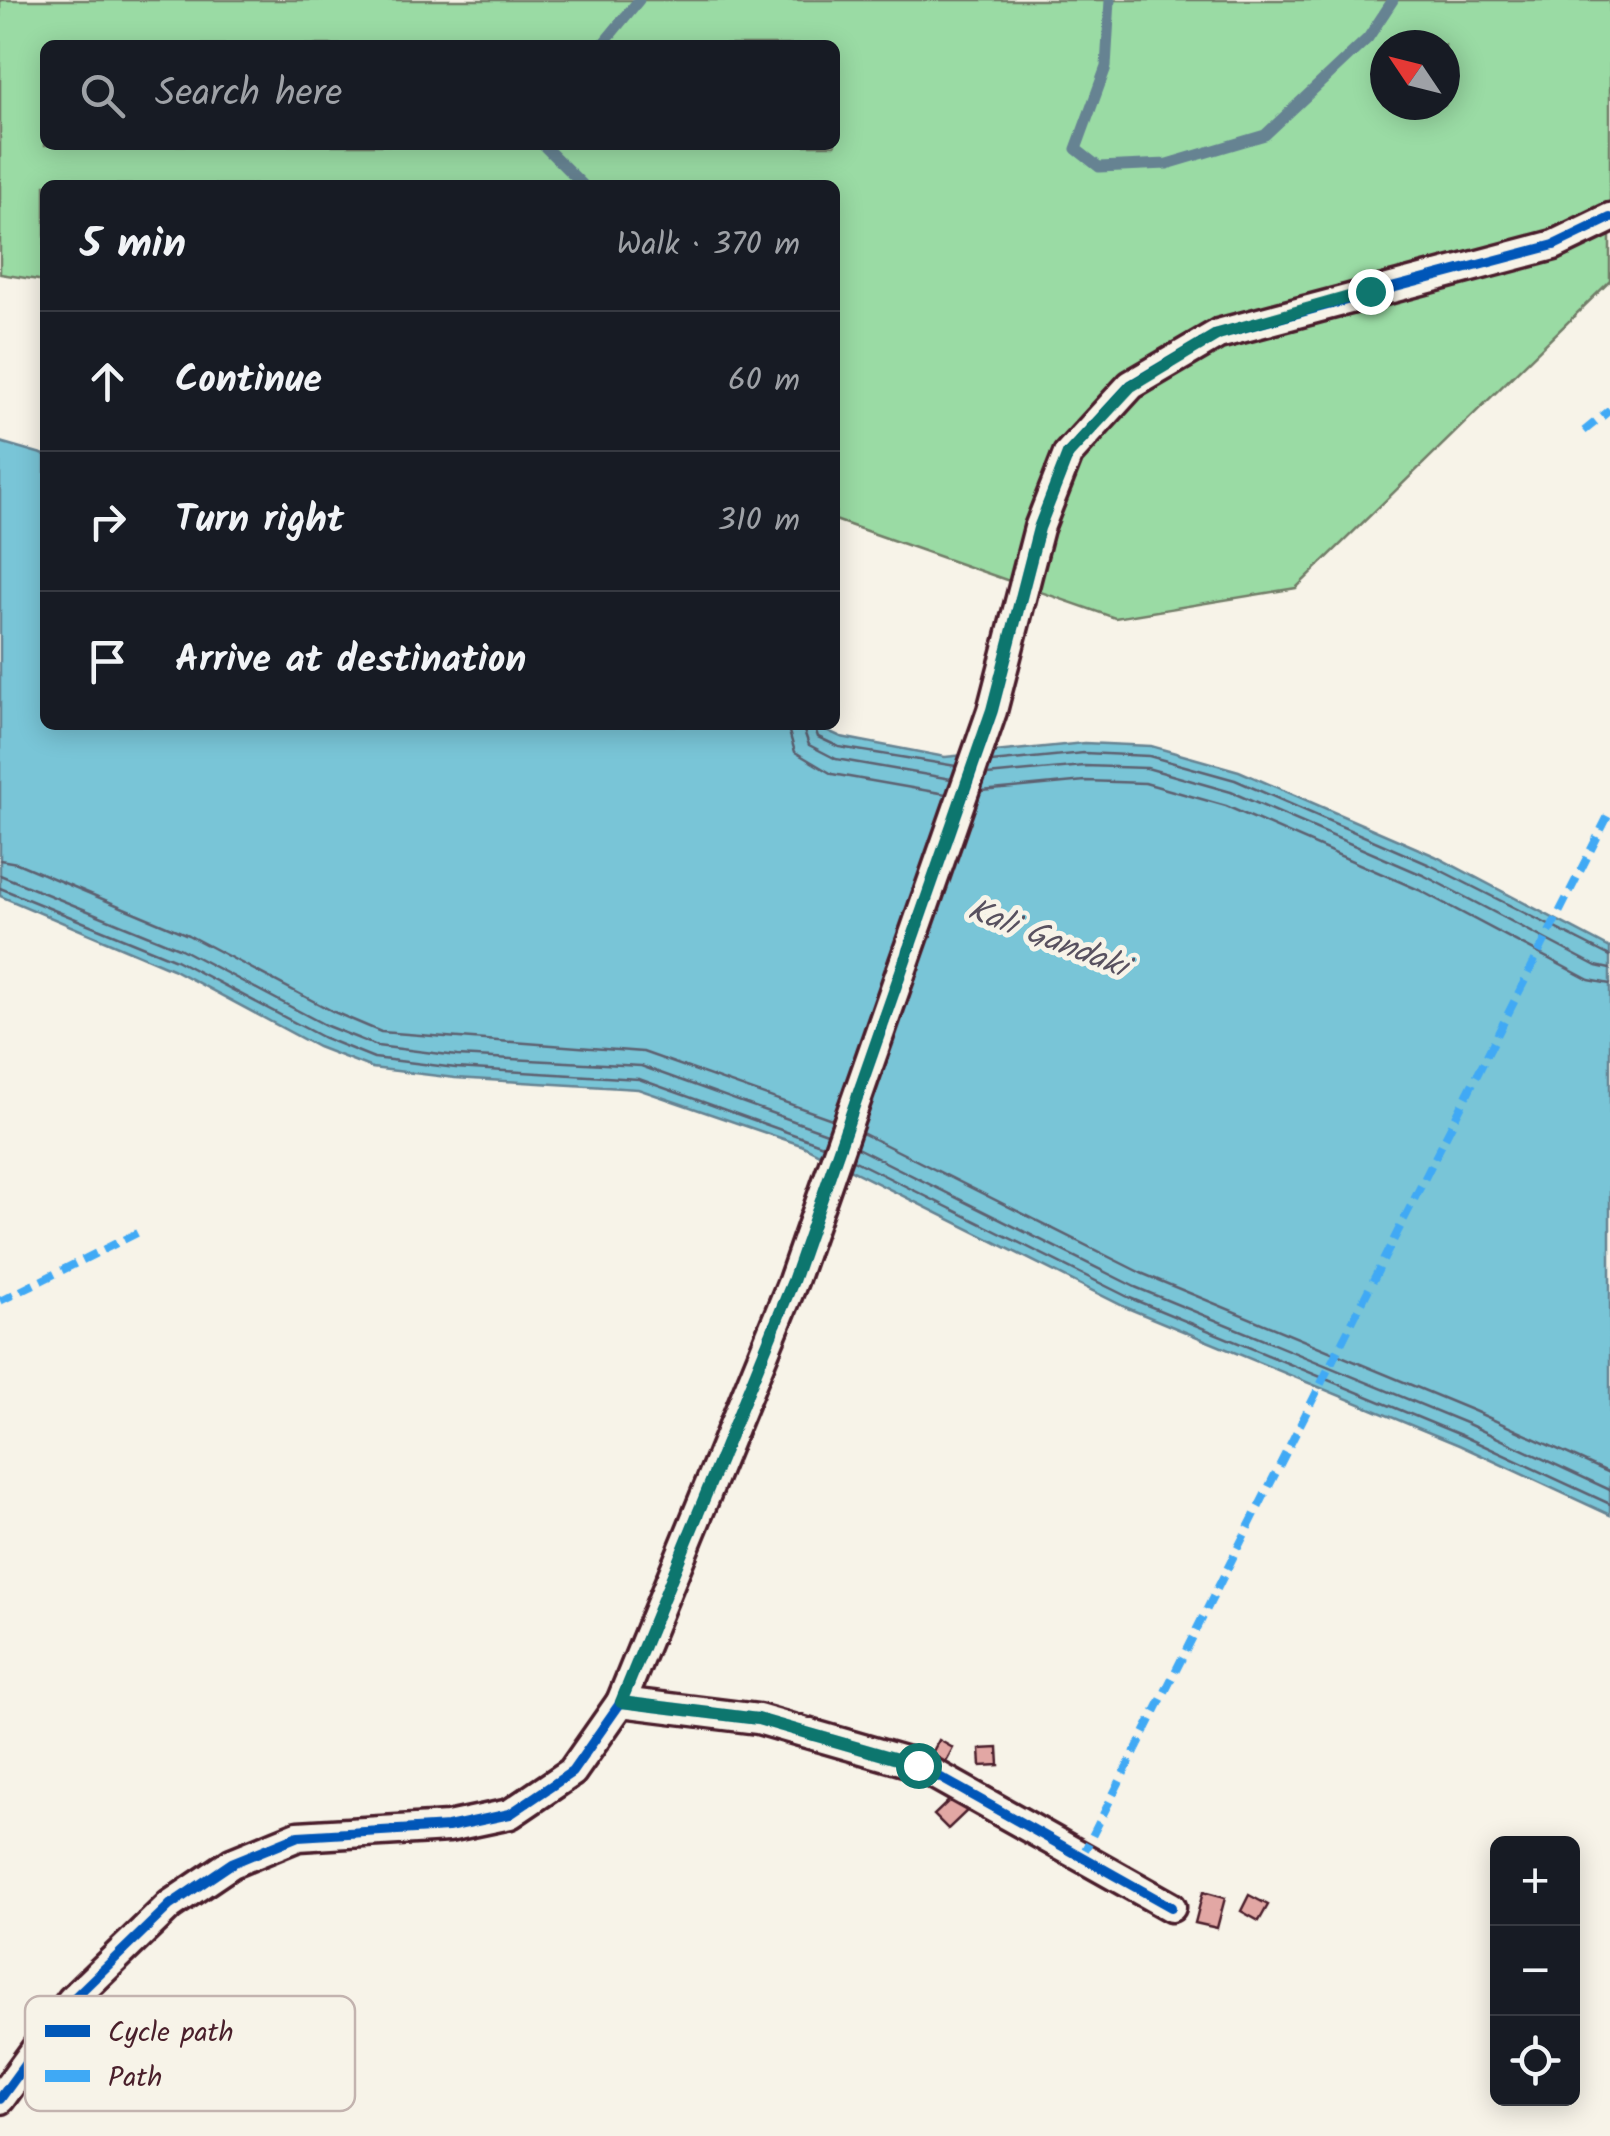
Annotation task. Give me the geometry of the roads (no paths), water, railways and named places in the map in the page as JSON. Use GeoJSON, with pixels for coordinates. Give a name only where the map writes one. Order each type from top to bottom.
{"type":"FeatureCollection","features":[{"type":"Feature","properties":{"kind":"street"},"geometry":{"type":"LineString","coordinates":[[76,1996],[170,1905],[232,1863],[298,1836],[448,1827],[510,1814],[572,1772],[621,1702],[793,1281],[992,710],[1039,528],[1068,454],[1131,386],[1218,334],[1554,245],[1610,218]]}},
{"type":"Feature","properties":{"kind":"street"},"geometry":{"type":"LineString","coordinates":[[621,1702],[758,1719],[918,1765],[1171,1907]]}},
{"type":"Feature","properties":{"kind":"street"},"geometry":{"type":"LineString","coordinates":[[0,2099],[25,2065]]}},
{"type":"Feature","properties":{"kind":"water","name":"Kali Gandaki"},"geometry":{"type":"Polygon","coordinates":[[[0,442],[40,454],[40,730],[826,730],[841,737],[945,757],[1084,743],[1151,746],[1239,771],[1435,856],[1610,948],[1610,1515],[1459,1445],[1125,1307],[801,1145],[638,1089],[455,1078],[372,1068],[318,1047],[172,969],[0,896],[0,442]]]}},
{"type":"Feature","properties":{"kind":"waterway"},"geometry":{"type":"LineString","coordinates":[[606,40],[639,0]]}},
{"type":"Feature","properties":{"kind":"waterway"},"geometry":{"type":"LineString","coordinates":[[1110,0],[1106,67],[1076,149],[1099,167],[1167,164],[1265,135],[1368,38],[1393,0]]}},
{"type":"Feature","properties":{"kind":"waterway"},"geometry":{"type":"LineString","coordinates":[[548,150],[578,180]]}}]}
